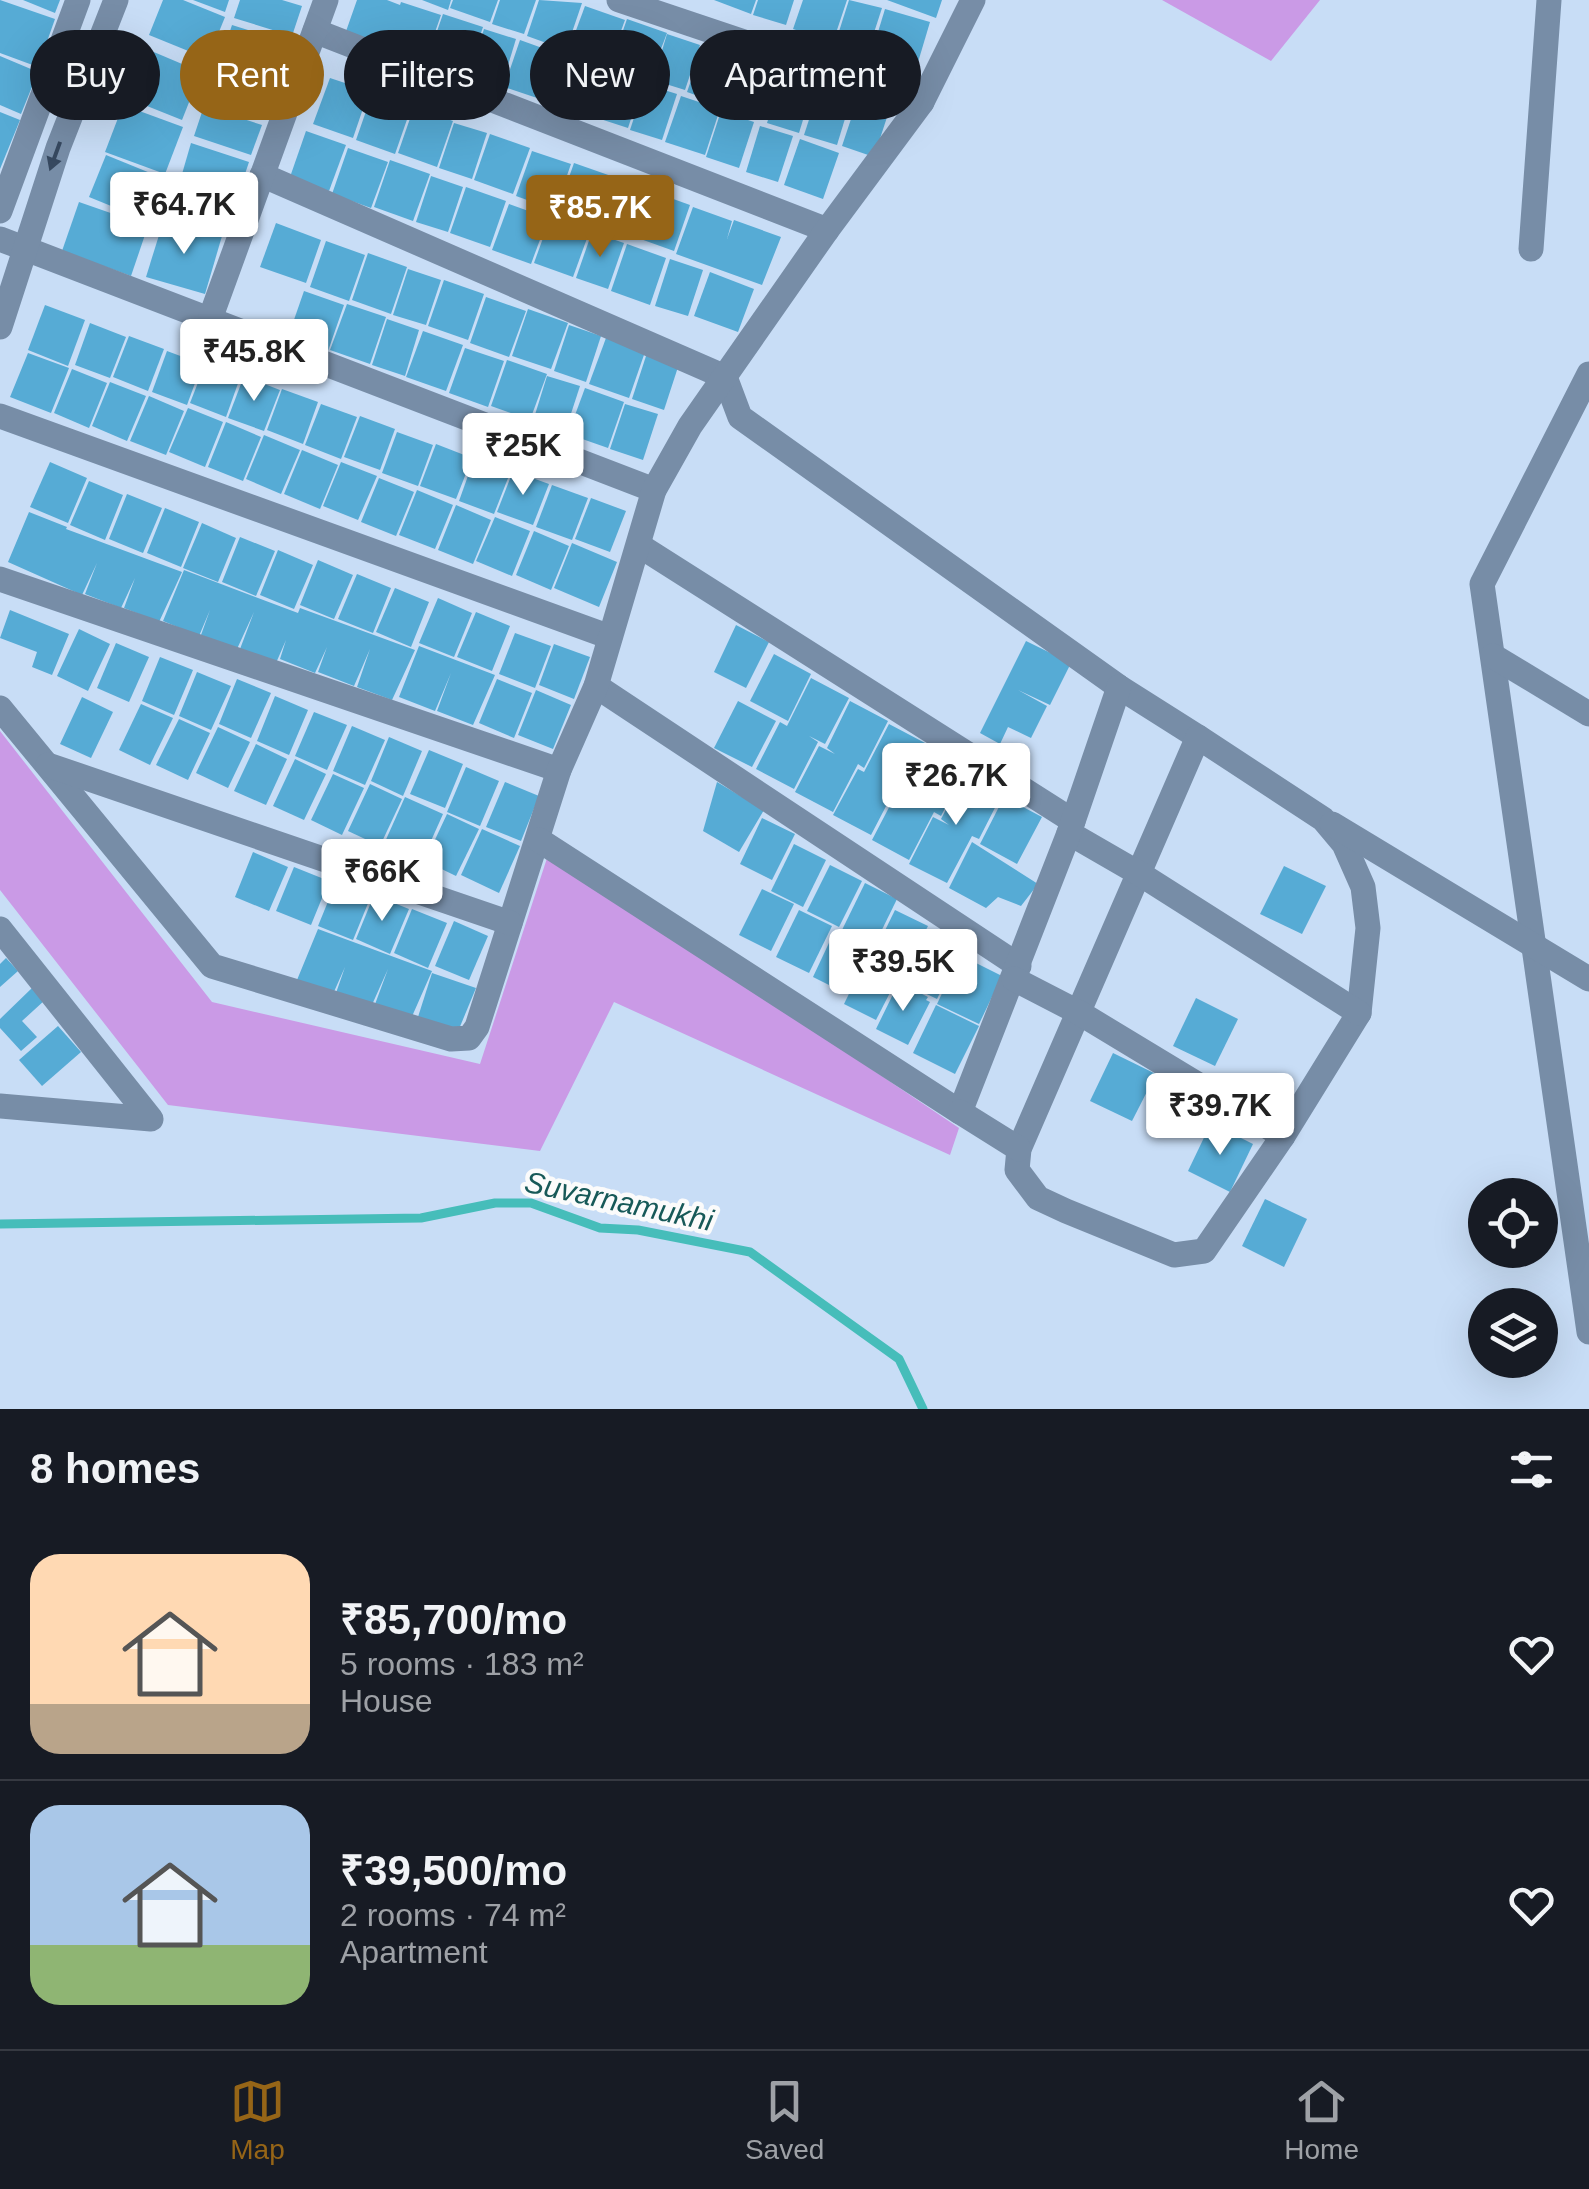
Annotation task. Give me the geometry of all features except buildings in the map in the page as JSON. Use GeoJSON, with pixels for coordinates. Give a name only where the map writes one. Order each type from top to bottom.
{"type":"FeatureCollection","features":[{"type":"Feature","properties":{"kind":"street"},"geometry":{"type":"LineString","coordinates":[[0,211],[78,0]]}},
{"type":"Feature","properties":{"kind":"street"},"geometry":{"type":"LineString","coordinates":[[0,326],[12,243],[116,0]]}},
{"type":"Feature","properties":{"kind":"street"},"geometry":{"type":"LineString","coordinates":[[315,30],[326,0]]}},
{"type":"Feature","properties":{"kind":"street"},"geometry":{"type":"LineString","coordinates":[[619,0],[922,102]]}},
{"type":"Feature","properties":{"kind":"street"},"geometry":{"type":"LineString","coordinates":[[0,708],[212,966],[451,1039],[469,1038],[477,1027],[558,770],[596,686],[654,490],[690,426],[922,102],[974,0]]}},
{"type":"Feature","properties":{"kind":"street"},"geometry":{"type":"LineString","coordinates":[[1531,249],[1550,0]]}},
{"type":"Feature","properties":{"kind":"street"},"geometry":{"type":"LineString","coordinates":[[324,34],[827,230]]}},
{"type":"Feature","properties":{"kind":"street"},"geometry":{"type":"LineString","coordinates":[[210,319],[282,120]]}},
{"type":"Feature","properties":{"kind":"street"},"geometry":{"type":"LineString","coordinates":[[262,174],[725,377],[740,417],[1119,688],[1324,819],[1589,979]]}},
{"type":"Feature","properties":{"kind":"street"},"geometry":{"type":"LineString","coordinates":[[12,243],[654,490]]}},
{"type":"Feature","properties":{"kind":"street"},"geometry":{"type":"LineString","coordinates":[[1589,374],[1482,584],[1589,1332]]}},
{"type":"Feature","properties":{"kind":"street"},"geometry":{"type":"LineString","coordinates":[[0,416],[610,636]]}},
{"type":"Feature","properties":{"kind":"street"},"geometry":{"type":"LineString","coordinates":[[640,546],[1140,874],[1359,1012]]}},
{"type":"Feature","properties":{"kind":"street"},"geometry":{"type":"LineString","coordinates":[[0,580],[558,770]]}},
{"type":"Feature","properties":{"kind":"street"},"geometry":{"type":"LineString","coordinates":[[1493,656],[1589,714]]}},
{"type":"Feature","properties":{"kind":"street"},"geometry":{"type":"LineString","coordinates":[[596,686],[1016,973],[1282,1136]]}},
{"type":"Feature","properties":{"kind":"street"},"geometry":{"type":"LineString","coordinates":[[960,1112],[1071,828],[1119,688]]}},
{"type":"Feature","properties":{"kind":"street"},"geometry":{"type":"LineString","coordinates":[[1198,737],[1019,1148],[1017,1170],[1038,1198],[1174,1254],[1204,1251],[1359,1012],[1368,928],[1363,887],[1344,844],[1324,819]]}},
{"type":"Feature","properties":{"kind":"street"},"geometry":{"type":"LineString","coordinates":[[48,765],[510,923]]}},
{"type":"Feature","properties":{"kind":"street"},"geometry":{"type":"LineString","coordinates":[[539,840],[1019,1148]]}},
{"type":"Feature","properties":{"kind":"street"},"geometry":{"type":"LineString","coordinates":[[0,929],[151,1120],[0,1106]]}},
{"type":"Feature","properties":{"kind":"shaded area"},"geometry":{"type":"Polygon","coordinates":[[[1162,0],[1320,0],[1271,61],[1162,0]]]}},
{"type":"Feature","properties":{"kind":"shaded area"},"geometry":{"type":"Polygon","coordinates":[[[0,731],[212,1002],[480,1064],[549,852],[959,1128],[950,1155],[614,1002],[540,1151],[168,1105],[0,890],[0,731]]]}},
{"type":"Feature","properties":{"kind":"waterway","name":"Suvarnamukhi"},"geometry":{"type":"LineString","coordinates":[[0,1224],[421,1218],[495,1203],[531,1203],[600,1228],[638,1230],[750,1252],[899,1359],[923,1409]]}}]}
